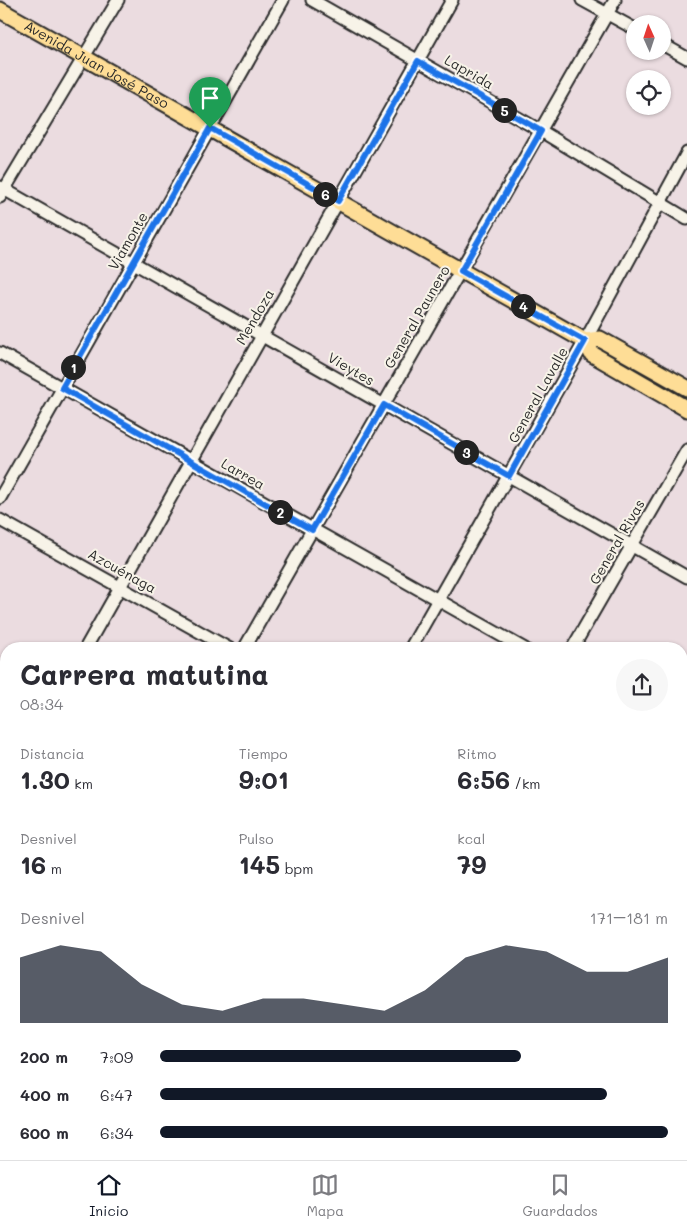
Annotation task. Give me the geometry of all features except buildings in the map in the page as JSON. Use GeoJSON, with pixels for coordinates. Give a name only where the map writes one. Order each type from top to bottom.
{"type":"FeatureCollection","features":[{"type":"Feature","properties":{"kind":"main road","name":"Avenida Juan José Paso"},"geometry":{"type":"LineString","coordinates":[[0,10],[585,341],[592,354],[687,408]]}},
{"type":"Feature","properties":{"kind":"main road","name":"Avenida Juan José Paso"},"geometry":{"type":"LineString","coordinates":[[585,341],[600,339],[687,388]]}},
{"type":"Feature","properties":{"kind":"street"},"geometry":{"type":"LineString","coordinates":[[1,191],[85,58],[118,0]]}},
{"type":"Feature","properties":{"kind":"street","name":"Viamonte"},"geometry":{"type":"LineString","coordinates":[[0,498],[283,0]]}},
{"type":"Feature","properties":{"kind":"street","name":"Laprida"},"geometry":{"type":"LineString","coordinates":[[312,0],[541,131],[687,219]]}},
{"type":"Feature","properties":{"kind":"street","name":"Mendoza"},"geometry":{"type":"LineString","coordinates":[[89,642],[452,0]]}},
{"type":"Feature","properties":{"kind":"street"},"geometry":{"type":"LineString","coordinates":[[582,0],[626,24]]}},
{"type":"Feature","properties":{"kind":"street","name":"General Paunero"},"geometry":{"type":"LineString","coordinates":[[248,642],[615,0]]}},
{"type":"Feature","properties":{"kind":"street"},"geometry":{"type":"LineString","coordinates":[[671,49],[687,58]]}},
{"type":"Feature","properties":{"kind":"street","name":"General Lavalle"},"geometry":{"type":"LineString","coordinates":[[414,642],[585,341],[687,153]]}},
{"type":"Feature","properties":{"kind":"street","name":"Vieytes"},"geometry":{"type":"LineString","coordinates":[[1,191],[133,263],[687,577]]}},
{"type":"Feature","properties":{"kind":"street","name":"Larrea"},"geometry":{"type":"LineString","coordinates":[[0,353],[512,642]]}},
{"type":"Feature","properties":{"kind":"street","name":"General Rivas"},"geometry":{"type":"LineString","coordinates":[[576,642],[687,450]]}},
{"type":"Feature","properties":{"kind":"street","name":"Azcuénaga"},"geometry":{"type":"LineString","coordinates":[[0,520],[218,642]]}},
{"type":"Feature","properties":{"kind":"green space"},"geometry":{"type":"Polygon","coordinates":[[[594,343],[687,393],[687,404],[594,350],[594,343]]]}},
{"type":"Feature","properties":{"kind":"route"},"geometry":{"type":"LineString","coordinates":[[418,61],[541,131],[461,271],[585,341],[509,476],[384,405],[312,530],[62,388],[210,128],[338,201],[418,61]]}}]}
